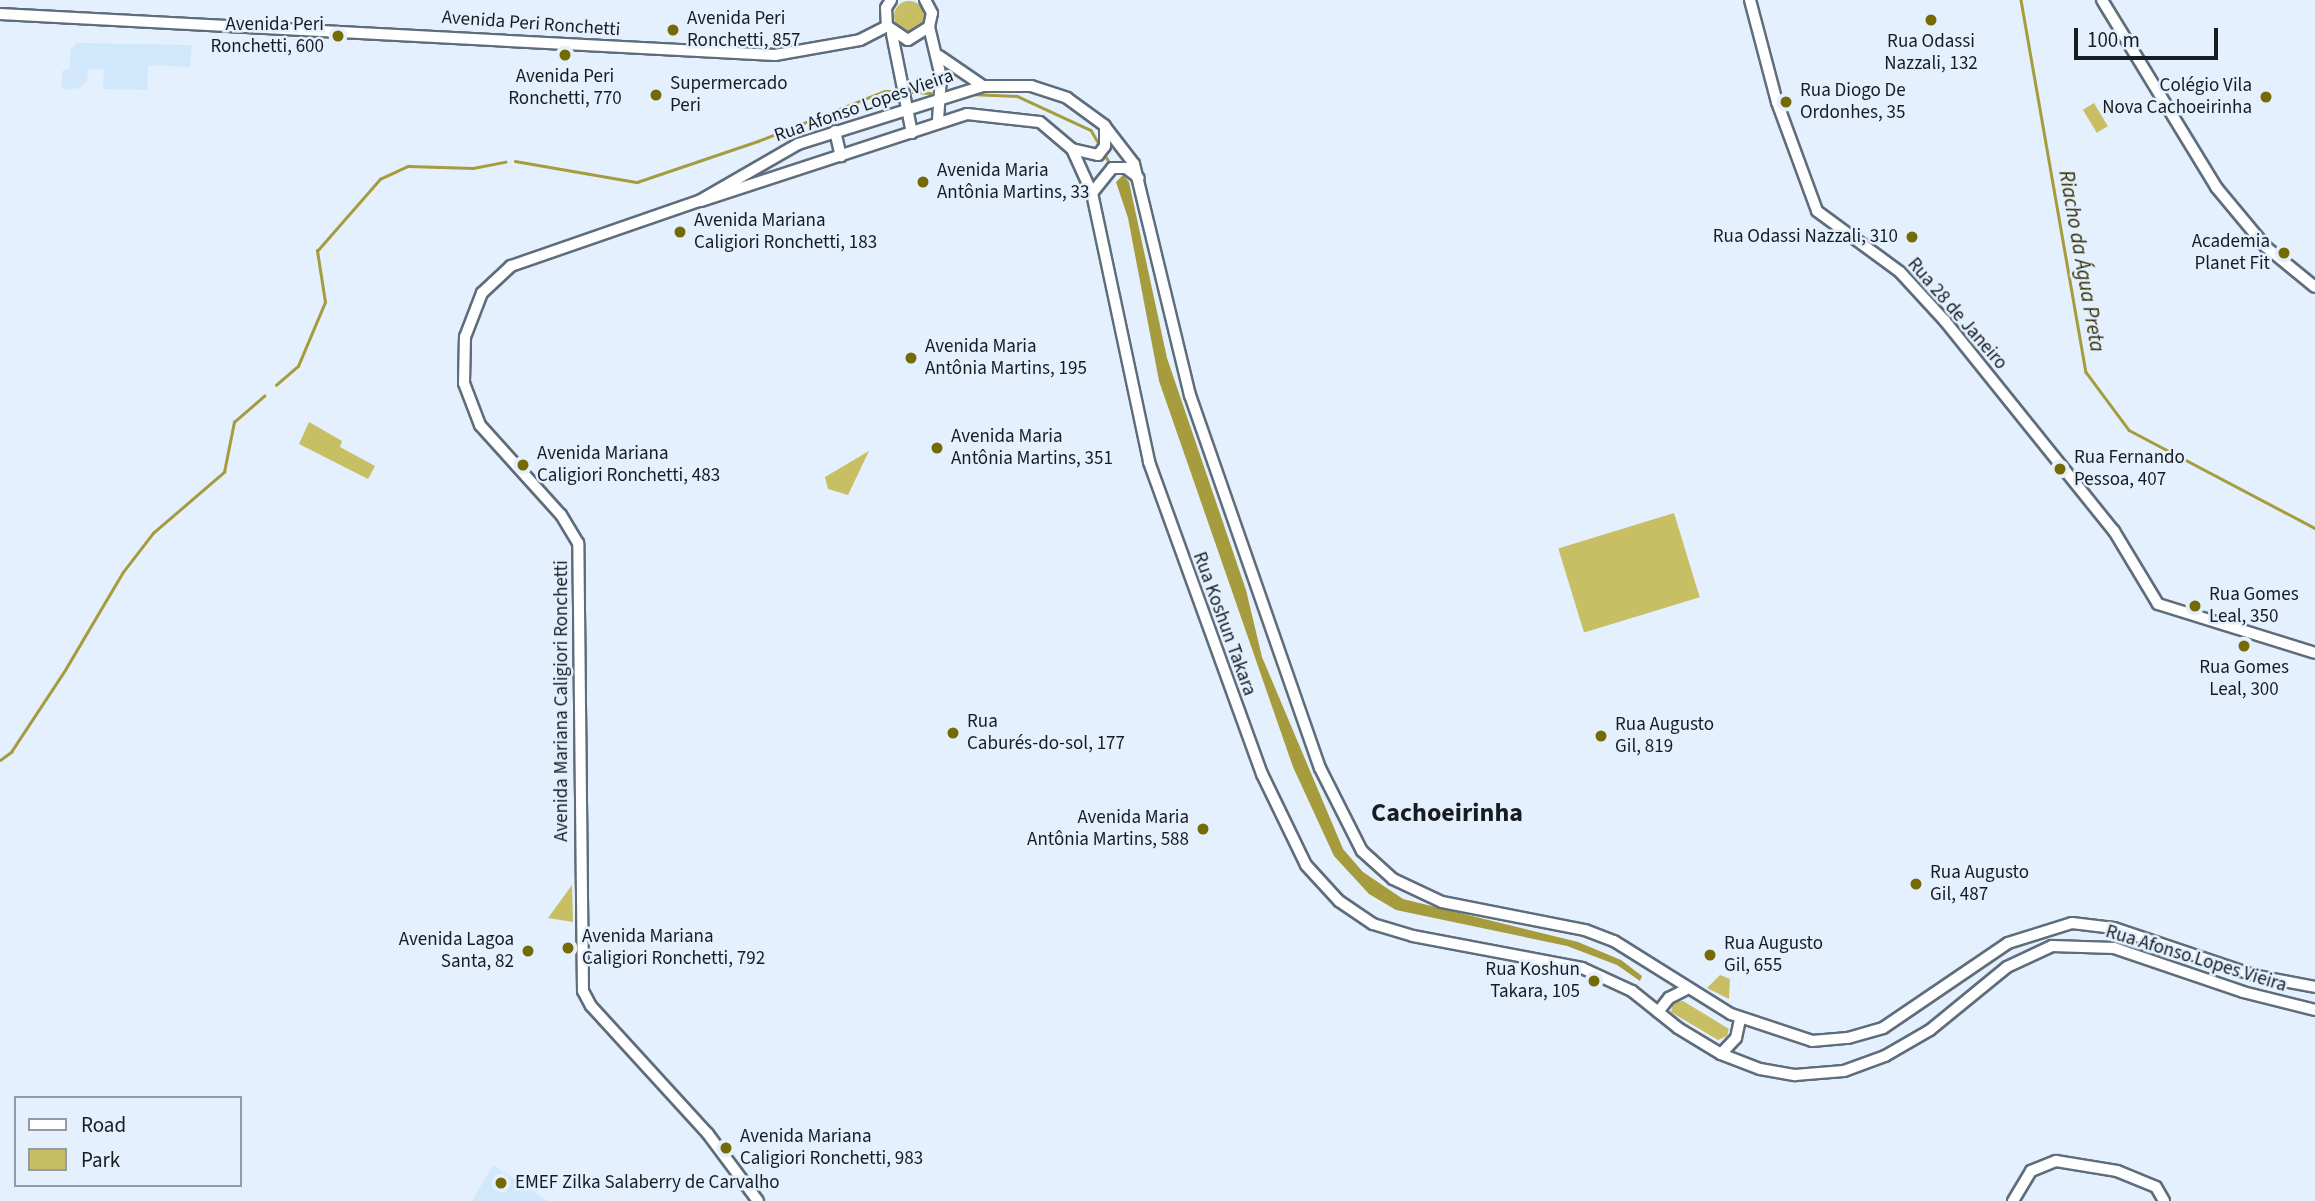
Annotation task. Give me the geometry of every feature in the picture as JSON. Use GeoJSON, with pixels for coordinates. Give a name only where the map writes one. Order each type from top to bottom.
{"type":"FeatureCollection","features":[{"type":"Feature","properties":{"kind":"main road"},"geometry":{"type":"LineString","coordinates":[[891,0],[886,8],[889,30],[912,133]]}},
{"type":"Feature","properties":{"kind":"main road","name":"Rua 28 de Janeiro"},"geometry":{"type":"LineString","coordinates":[[1750,0],[1777,103],[1814,207],[1900,272],[1945,321],[2098,511],[2158,604],[2315,653]]}},
{"type":"Feature","properties":{"kind":"main road"},"geometry":{"type":"LineString","coordinates":[[2102,0],[2216,187],[2266,247],[2315,287]]}},
{"type":"Feature","properties":{"kind":"main road"},"geometry":{"type":"LineString","coordinates":[[928,2],[929,27],[939,56],[942,96],[938,120]]}},
{"type":"Feature","properties":{"kind":"main road","name":"Avenida Peri Ronchetti"},"geometry":{"type":"LineString","coordinates":[[0,14],[756,55],[849,43],[889,30]]}},
{"type":"Feature","properties":{"kind":"main road"},"geometry":{"type":"LineString","coordinates":[[889,30],[917,39],[929,27]]}},
{"type":"Feature","properties":{"kind":"main road"},"geometry":{"type":"LineString","coordinates":[[939,56],[983,86]]}},
{"type":"Feature","properties":{"kind":"main road","name":"Rua Afonso Lopes Vieira"},"geometry":{"type":"LineString","coordinates":[[699,201],[780,150],[942,96],[983,86],[1048,90],[1104,125],[1126,151],[1141,180]]}},
{"type":"Feature","properties":{"kind":"main road","name":"Rua Koshun Takara"},"geometry":{"type":"LineString","coordinates":[[938,120],[987,113],[1028,118],[1055,132],[1072,149],[1092,193],[1137,418],[1168,521],[1262,774],[1306,864],[1339,901],[1373,924],[1413,936],[1582,968],[1632,991],[1658,1012]]}},
{"type":"Feature","properties":{"kind":"main road","name":"Rua Afonso Lopes Vieira"},"geometry":{"type":"LineString","coordinates":[[699,201],[912,133],[938,120]]}},
{"type":"Feature","properties":{"kind":"main road"},"geometry":{"type":"LineString","coordinates":[[1072,149],[1098,155],[1105,146],[1104,125]]}},
{"type":"Feature","properties":{"kind":"main road"},"geometry":{"type":"LineString","coordinates":[[835,131],[841,156]]}},
{"type":"Feature","properties":{"kind":"main road"},"geometry":{"type":"LineString","coordinates":[[1092,193],[1112,168],[1126,168],[1141,180],[1171,322],[1198,420],[1320,768],[1362,851],[1393,879],[1426,897],[1585,929],[1614,941],[1689,988]]}},
{"type":"Feature","properties":{"kind":"main road","name":"Avenida Mariana Caligiori Ronchetti"},"geometry":{"type":"LineString","coordinates":[[699,201],[526,260],[500,273],[475,305],[465,337],[462,366],[468,400],[480,425],[561,515],[578,542],[583,991],[591,1006],[708,1134],[758,1201]]}},
{"type":"Feature","properties":{"kind":"main road","name":"Rua Afonso Lopes Vieira"},"geometry":{"type":"LineString","coordinates":[[1689,988],[1740,1018],[1812,1041],[1868,1033],[1897,1021],[2008,943],[2072,923],[2115,928],[2257,976],[2315,987]]}},
{"type":"Feature","properties":{"kind":"main road","name":"Rua Afonso Lopes Vieira"},"geometry":{"type":"LineString","coordinates":[[1658,1012],[1721,1054],[1760,1069],[1795,1075],[1859,1066],[1919,1038],[2007,967],[2052,946],[2067,945],[2115,948],[2243,992],[2315,1010]]}},
{"type":"Feature","properties":{"kind":"main road"},"geometry":{"type":"LineString","coordinates":[[1658,1012],[1669,998],[1689,988]]}},
{"type":"Feature","properties":{"kind":"main road"},"geometry":{"type":"LineString","coordinates":[[1721,1054],[1736,1038],[1740,1018]]}},
{"type":"Feature","properties":{"kind":"main road"},"geometry":{"type":"LineString","coordinates":[[2013,1201],[2031,1171],[2056,1161],[2117,1171],[2156,1187],[2164,1201]]}},
{"type":"Feature","properties":{"kind":"shaded area"},"geometry":{"type":"Polygon","coordinates":[[[77,43],[192,45],[190,67],[148,65],[147,90],[103,89],[104,70],[88,70],[87,81],[79,88],[65,90],[61,86],[63,70],[70,69],[70,50],[77,43]]]}},
{"type":"Feature","properties":{"kind":"shaded area"},"geometry":{"type":"Polygon","coordinates":[[[1123,175],[1129,182],[1167,358],[1246,590],[1262,657],[1343,849],[1363,872],[1403,899],[1578,942],[1621,960],[1642,976],[1640,981],[1617,965],[1567,946],[1396,910],[1369,894],[1334,856],[1293,767],[1159,381],[1128,218],[1116,182],[1123,175]]]}},
{"type":"Feature","properties":{"kind":"shaded area","name":"EMEF Zilka Salaberry de Carvalho"},"geometry":{"type":"Polygon","coordinates":[[[493,1165],[548,1201],[472,1201],[493,1165]]]}},
{"type":"Feature","properties":{"kind":"green space"},"geometry":{"type":"Polygon","coordinates":[[[909,1],[915,2],[923,10],[923,22],[915,30],[909,31],[903,30],[895,22],[894,16],[895,10],[903,2],[909,1]]]}},
{"type":"Feature","properties":{"kind":"green space"},"geometry":{"type":"Polygon","coordinates":[[[2094,103],[2108,126],[2097,133],[2083,110],[2094,103]]]}},
{"type":"Feature","properties":{"kind":"green space"},"geometry":{"type":"Polygon","coordinates":[[[309,422],[342,441],[340,447],[375,466],[368,479],[299,444],[309,422]]]}},
{"type":"Feature","properties":{"kind":"green space"},"geometry":{"type":"Polygon","coordinates":[[[869,451],[848,495],[828,489],[825,477],[869,451]]]}},
{"type":"Feature","properties":{"kind":"green space"},"geometry":{"type":"Polygon","coordinates":[[[1674,513],[1700,597],[1584,633],[1558,548],[1674,513]]]}},
{"type":"Feature","properties":{"kind":"green space"},"geometry":{"type":"Polygon","coordinates":[[[572,885],[573,922],[548,918],[572,885]]]}},
{"type":"Feature","properties":{"kind":"green space"},"geometry":{"type":"Polygon","coordinates":[[[1720,975],[1730,979],[1729,999],[1707,988],[1720,975]]]}},
{"type":"Feature","properties":{"kind":"green space"},"geometry":{"type":"Polygon","coordinates":[[[1683,1001],[1729,1029],[1727,1036],[1718,1040],[1671,1012],[1673,1002],[1683,1001]]]}},
{"type":"Feature","properties":{"kind":"waterway","name":"Riacho da Água Preta"},"geometry":{"type":"LineString","coordinates":[[2021,0],[2086,372],[2129,430],[2315,528]]}},
{"type":"Feature","properties":{"kind":"waterway"},"geometry":{"type":"LineString","coordinates":[[515,161],[637,182],[758,141],[885,91],[895,91]]}},
{"type":"Feature","properties":{"kind":"waterway"},"geometry":{"type":"LineString","coordinates":[[913,92],[930,93]]}},
{"type":"Feature","properties":{"kind":"waterway"},"geometry":{"type":"LineString","coordinates":[[970,94],[1017,96],[1091,130],[1101,147]]}},
{"type":"Feature","properties":{"kind":"waterway"},"geometry":{"type":"LineString","coordinates":[[1104,153],[1111,165]]}},
{"type":"Feature","properties":{"kind":"waterway"},"geometry":{"type":"LineString","coordinates":[[276,385],[298,366],[325,302],[317,251],[380,179],[408,166],[473,168],[505,162]]}},
{"type":"Feature","properties":{"kind":"waterway"},"geometry":{"type":"LineString","coordinates":[[0,760],[11,752],[65,670],[123,572],[153,533],[224,472],[234,422],[264,396]]}},
{"type":"Feature","properties":{"kind":"place","name":"Rua Odassi Nazzali, 132"},"geometry":{"type":"Point","coordinates":[1931,20]}},
{"type":"Feature","properties":{"kind":"place","name":"Avenida Peri Ronchetti, 857"},"geometry":{"type":"Point","coordinates":[673,30]}},
{"type":"Feature","properties":{"kind":"place","name":"Avenida Peri Ronchetti, 600"},"geometry":{"type":"Point","coordinates":[338,36]}},
{"type":"Feature","properties":{"kind":"place","name":"Avenida Peri Ronchetti, 770"},"geometry":{"type":"Point","coordinates":[565,55]}},
{"type":"Feature","properties":{"kind":"place","name":"Supermercado Peri"},"geometry":{"type":"Point","coordinates":[656,95]}},
{"type":"Feature","properties":{"kind":"place","name":"Colégio Vila Nova Cachoeirinha"},"geometry":{"type":"Point","coordinates":[2266,97]}},
{"type":"Feature","properties":{"kind":"place","name":"Rua Diogo De Ordonhes, 35"},"geometry":{"type":"Point","coordinates":[1786,102]}},
{"type":"Feature","properties":{"kind":"place","name":"Avenida Maria Antônia Martins, 33"},"geometry":{"type":"Point","coordinates":[923,182]}},
{"type":"Feature","properties":{"kind":"place","name":"Avenida Mariana Caligiori Ronchetti, 183"},"geometry":{"type":"Point","coordinates":[680,232]}},
{"type":"Feature","properties":{"kind":"place","name":"Rua Odassi Nazzali, 310"},"geometry":{"type":"Point","coordinates":[1912,237]}},
{"type":"Feature","properties":{"kind":"place","name":"Academia Planet Fit"},"geometry":{"type":"Point","coordinates":[2284,253]}},
{"type":"Feature","properties":{"kind":"place","name":"Avenida Maria Antônia Martins, 195"},"geometry":{"type":"Point","coordinates":[911,358]}},
{"type":"Feature","properties":{"kind":"place","name":"Avenida Maria Antônia Martins, 351"},"geometry":{"type":"Point","coordinates":[937,448]}},
{"type":"Feature","properties":{"kind":"place","name":"Avenida Mariana Caligiori Ronchetti, 483"},"geometry":{"type":"Point","coordinates":[523,465]}},
{"type":"Feature","properties":{"kind":"place","name":"Rua Fernando Pessoa, 407"},"geometry":{"type":"Point","coordinates":[2060,469]}},
{"type":"Feature","properties":{"kind":"place","name":"Rua Gomes Leal, 350"},"geometry":{"type":"Point","coordinates":[2195,606]}},
{"type":"Feature","properties":{"kind":"place","name":"Rua Gomes Leal, 300"},"geometry":{"type":"Point","coordinates":[2244,646]}},
{"type":"Feature","properties":{"kind":"place","name":"Rua Caburés-do-sol, 177"},"geometry":{"type":"Point","coordinates":[953,733]}},
{"type":"Feature","properties":{"kind":"place","name":"Rua Augusto Gil, 819"},"geometry":{"type":"Point","coordinates":[1601,736]}},
{"type":"Feature","properties":{"kind":"place","name":"Avenida Maria Antônia Martins, 588"},"geometry":{"type":"Point","coordinates":[1203,829]}},
{"type":"Feature","properties":{"kind":"place","name":"Rua Augusto Gil, 487"},"geometry":{"type":"Point","coordinates":[1916,884]}},
{"type":"Feature","properties":{"kind":"place","name":"Avenida Mariana Caligiori Ronchetti, 792"},"geometry":{"type":"Point","coordinates":[568,948]}},
{"type":"Feature","properties":{"kind":"place","name":"Avenida Lagoa Santa, 82"},"geometry":{"type":"Point","coordinates":[528,951]}},
{"type":"Feature","properties":{"kind":"place","name":"Rua Augusto Gil, 655"},"geometry":{"type":"Point","coordinates":[1710,955]}},
{"type":"Feature","properties":{"kind":"place","name":"Rua Koshun Takara, 105"},"geometry":{"type":"Point","coordinates":[1594,981]}},
{"type":"Feature","properties":{"kind":"place","name":"Avenida Mariana Caligiori Ronchetti, 983"},"geometry":{"type":"Point","coordinates":[726,1148]}},
{"type":"Feature","properties":{"kind":"place","name":"EMEF Zilka Salaberry de Carvalho"},"geometry":{"type":"Point","coordinates":[501,1183]}},
{"type":"Feature","properties":{"kind":"district","name":"Cachoeirinha"},"geometry":{"type":"Point","coordinates":[1447,813]}}]}
